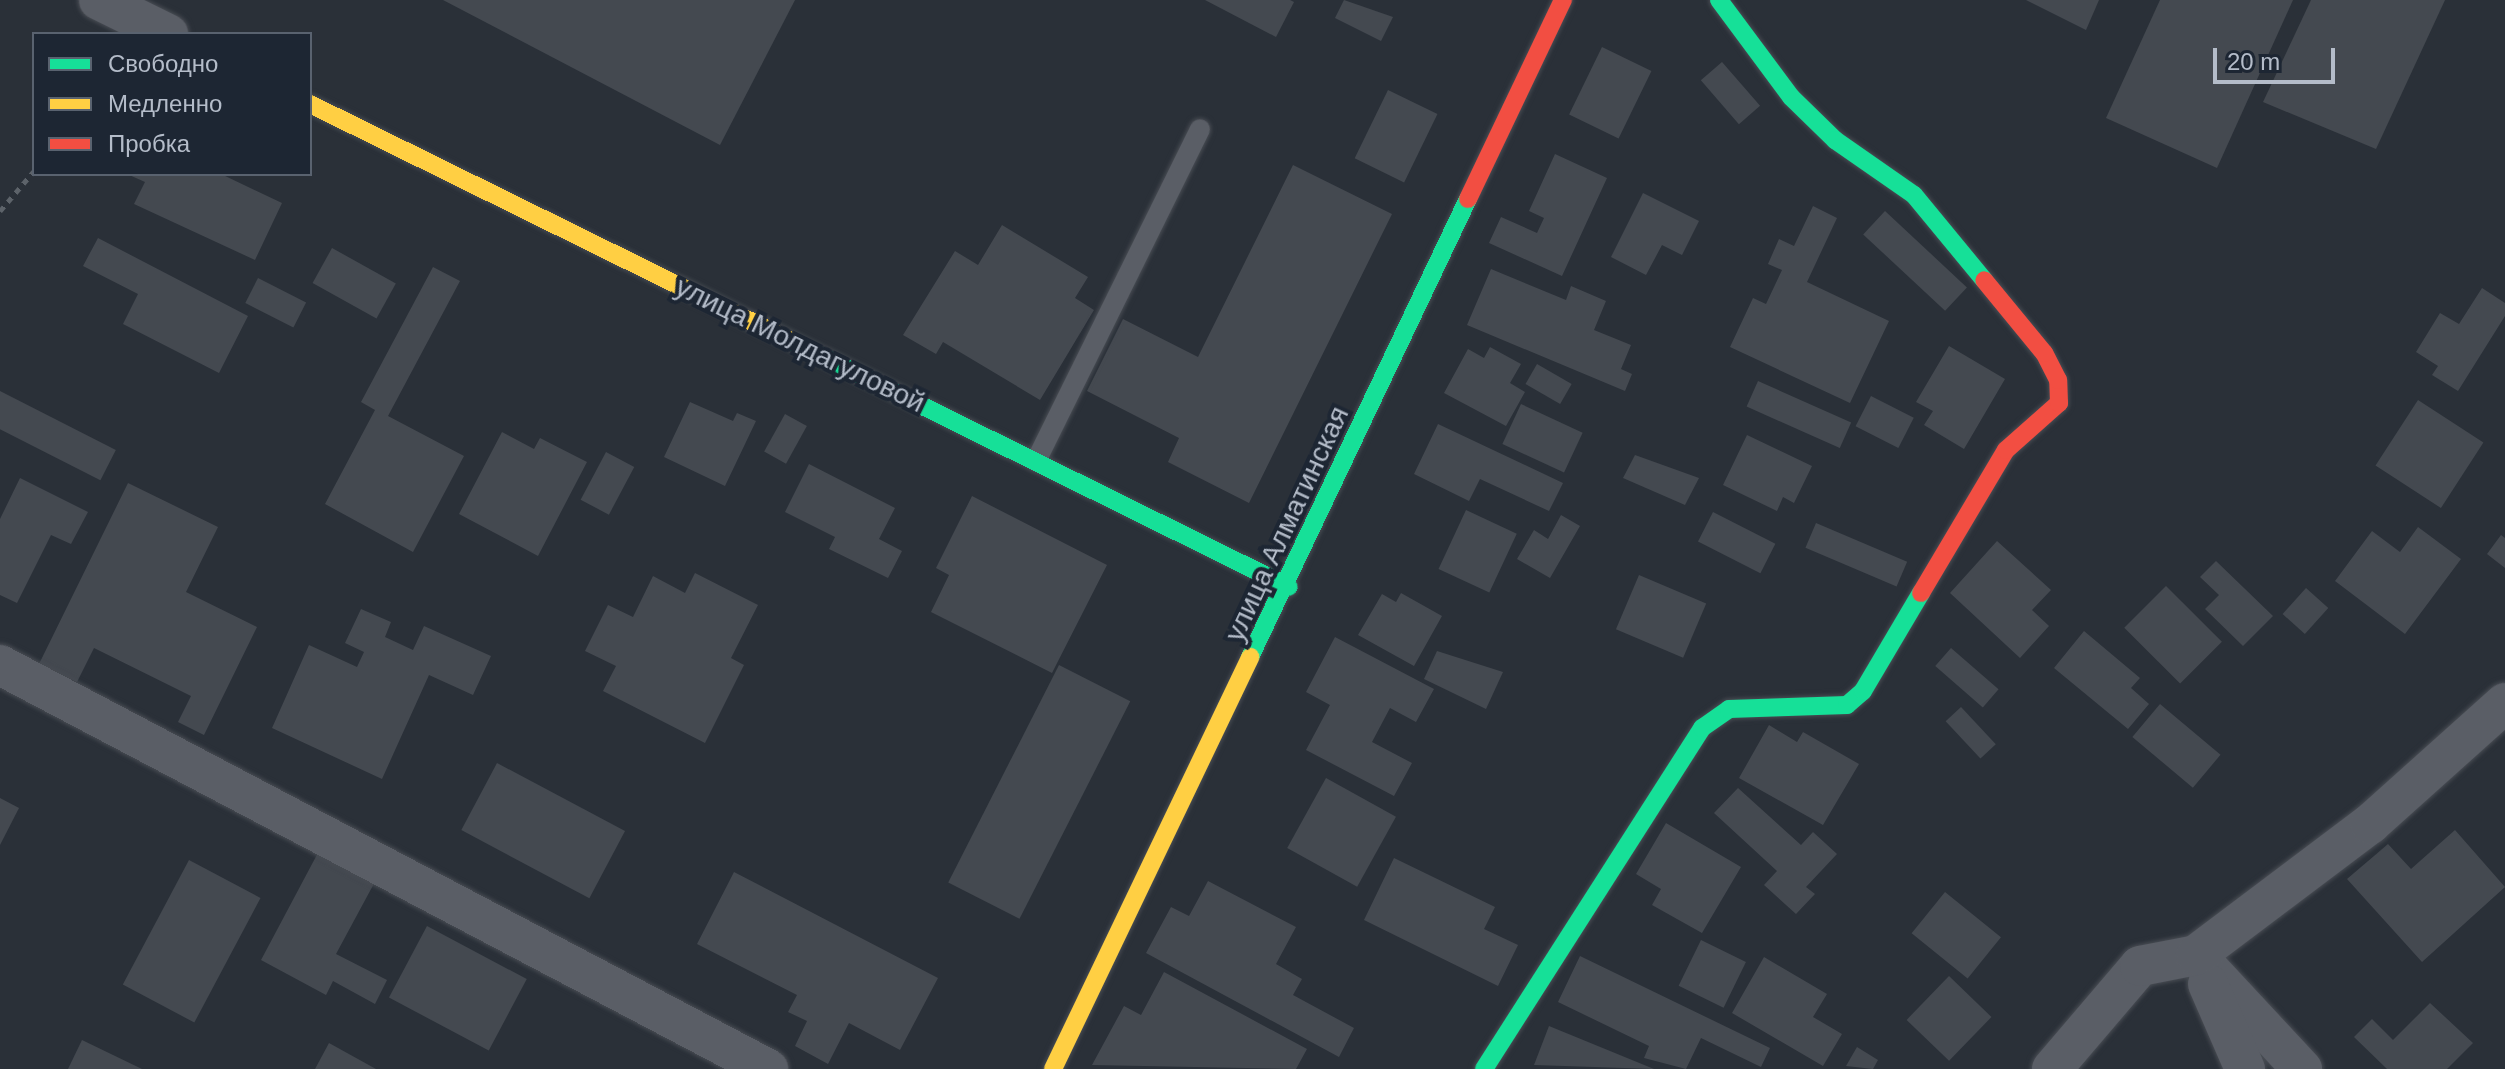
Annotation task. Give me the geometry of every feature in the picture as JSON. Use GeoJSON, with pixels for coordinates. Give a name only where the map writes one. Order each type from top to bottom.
{"type":"FeatureCollection","features":[{"type":"Feature","properties":{"kind":"street"},"geometry":{"type":"LineString","coordinates":[[99,0],[164,32]]}},
{"type":"Feature","properties":{"kind":"street","name":"улица Алматинская"},"geometry":{"type":"LineString","coordinates":[[1053,1069],[1289,587],[1563,0]]}},
{"type":"Feature","properties":{"kind":"street"},"geometry":{"type":"LineString","coordinates":[[1484,1069],[1702,728],[1729,709],[1847,705],[1863,691],[2006,450],[2059,403],[2058,380],[2044,353],[1914,195],[1835,140],[1791,97],[1719,0]]}},
{"type":"Feature","properties":{"kind":"street","name":"улица Молдагуловой"},"geometry":{"type":"LineString","coordinates":[[312,105],[1289,587]]}},
{"type":"Feature","properties":{"kind":"street"},"geometry":{"type":"LineString","coordinates":[[0,665],[768,1069]]}},
{"type":"Feature","properties":{"kind":"street"},"geometry":{"type":"LineString","coordinates":[[2052,1069],[2140,966],[2196,955],[2370,824],[2505,703]]}},
{"type":"Feature","properties":{"kind":"street"},"geometry":{"type":"LineString","coordinates":[[2196,955],[2245,1069]]}},
{"type":"Feature","properties":{"kind":"street"},"geometry":{"type":"LineString","coordinates":[[2196,955],[2302,1069]]}},
{"type":"Feature","properties":{"kind":"lane"},"geometry":{"type":"LineString","coordinates":[[1036,461],[1200,129]]}},
{"type":"Feature","properties":{"kind":"path"},"geometry":{"type":"LineString","coordinates":[[0,211],[32,173]]}},
{"type":"Feature","properties":{"kind":"building"},"geometry":{"type":"Polygon","coordinates":[[[443,0],[795,0],[720,145],[443,0]]]}},
{"type":"Feature","properties":{"kind":"building"},"geometry":{"type":"Polygon","coordinates":[[[1205,0],[1290,0],[1294,2],[1276,37],[1205,0]]]}},
{"type":"Feature","properties":{"kind":"building"},"geometry":{"type":"Polygon","coordinates":[[[1344,0],[1393,17],[1381,41],[1335,18],[1344,0]]]}},
{"type":"Feature","properties":{"kind":"building"},"geometry":{"type":"Polygon","coordinates":[[[2026,0],[2099,0],[2086,30],[2026,0]]]}},
{"type":"Feature","properties":{"kind":"building"},"geometry":{"type":"Polygon","coordinates":[[[2160,0],[2293,0],[2217,168],[2106,118],[2160,0]]]}},
{"type":"Feature","properties":{"kind":"building"},"geometry":{"type":"Polygon","coordinates":[[[2311,0],[2445,0],[2376,149],[2263,102],[2311,0]]]}},
{"type":"Feature","properties":{"kind":"building"},"geometry":{"type":"Polygon","coordinates":[[[1602,47],[1651,71],[1619,139],[1569,114],[1602,47]]]}},
{"type":"Feature","properties":{"kind":"building"},"geometry":{"type":"Polygon","coordinates":[[[1722,62],[1760,106],[1739,124],[1701,80],[1722,62]]]}},
{"type":"Feature","properties":{"kind":"building"},"geometry":{"type":"Polygon","coordinates":[[[1388,90],[1437,114],[1404,182],[1355,158],[1388,90]]]}},
{"type":"Feature","properties":{"kind":"building"},"geometry":{"type":"Polygon","coordinates":[[[1555,154],[1607,178],[1562,276],[1489,243],[1501,217],[1537,233],[1544,218],[1529,211],[1555,154]]]}},
{"type":"Feature","properties":{"kind":"building"},"geometry":{"type":"Polygon","coordinates":[[[1293,165],[1392,214],[1249,503],[1168,462],[1179,438],[1087,391],[1123,319],[1198,357],[1293,165]]]}},
{"type":"Feature","properties":{"kind":"building"},"geometry":{"type":"Polygon","coordinates":[[[132,176],[225,176],[282,203],[255,260],[134,204],[145,182],[132,176]]]}},
{"type":"Feature","properties":{"kind":"building"},"geometry":{"type":"Polygon","coordinates":[[[1643,193],[1699,221],[1682,255],[1662,245],[1646,275],[1611,257],[1643,193]]]}},
{"type":"Feature","properties":{"kind":"building"},"geometry":{"type":"Polygon","coordinates":[[[1813,206],[1837,218],[1807,282],[1889,321],[1850,403],[1730,347],[1753,298],[1766,304],[1782,270],[1768,264],[1779,239],[1794,246],[1813,206]]]}},
{"type":"Feature","properties":{"kind":"building"},"geometry":{"type":"Polygon","coordinates":[[[1885,211],[1967,287],[1945,311],[1863,234],[1885,211]]]}},
{"type":"Feature","properties":{"kind":"building"},"geometry":{"type":"Polygon","coordinates":[[[1002,225],[1088,277],[1075,298],[1094,310],[1040,400],[943,342],[936,354],[903,335],[955,251],[978,265],[1002,225]]]}},
{"type":"Feature","properties":{"kind":"building"},"geometry":{"type":"Polygon","coordinates":[[[98,238],[248,316],[219,373],[123,324],[138,294],[83,266],[98,238]]]}},
{"type":"Feature","properties":{"kind":"building"},"geometry":{"type":"Polygon","coordinates":[[[332,248],[396,283],[376,318],[313,283],[332,248]]]}},
{"type":"Feature","properties":{"kind":"building"},"geometry":{"type":"Polygon","coordinates":[[[433,267],[460,281],[388,416],[464,456],[413,552],[325,504],[375,410],[361,402],[433,267]]]}},
{"type":"Feature","properties":{"kind":"building"},"geometry":{"type":"Polygon","coordinates":[[[1491,269],[1566,300],[1571,286],[1606,301],[1594,330],[1631,345],[1621,369],[1632,374],[1625,391],[1467,325],[1491,269]]]}},
{"type":"Feature","properties":{"kind":"building"},"geometry":{"type":"Polygon","coordinates":[[[258,278],[306,303],[293,327],[245,303],[258,278]]]}},
{"type":"Feature","properties":{"kind":"building"},"geometry":{"type":"Polygon","coordinates":[[[2482,288],[2505,303],[2505,316],[2458,391],[2432,375],[2438,366],[2416,352],[2440,313],[2459,324],[2482,288]]]}},
{"type":"Feature","properties":{"kind":"building"},"geometry":{"type":"Polygon","coordinates":[[[1949,346],[2005,379],[1964,449],[1924,425],[1933,411],[1916,402],[1949,346]]]}},
{"type":"Feature","properties":{"kind":"building"},"geometry":{"type":"Polygon","coordinates":[[[1490,347],[1521,364],[1510,383],[1525,392],[1506,426],[1444,393],[1468,349],[1484,358],[1490,347]]]}},
{"type":"Feature","properties":{"kind":"building"},"geometry":{"type":"Polygon","coordinates":[[[1537,364],[1572,384],[1560,404],[1526,384],[1537,364]]]}},
{"type":"Feature","properties":{"kind":"building"},"geometry":{"type":"Polygon","coordinates":[[[1758,381],[1851,422],[1840,448],[1747,407],[1758,381]]]}},
{"type":"Feature","properties":{"kind":"building"},"geometry":{"type":"Polygon","coordinates":[[[0,391],[116,450],[100,480],[0,429],[0,391]]]}},
{"type":"Feature","properties":{"kind":"building"},"geometry":{"type":"Polygon","coordinates":[[[1871,396],[1914,418],[1898,448],[1856,426],[1871,396]]]}},
{"type":"Feature","properties":{"kind":"building"},"geometry":{"type":"Polygon","coordinates":[[[2418,400],[2483,442],[2441,508],[2376,465],[2418,400]]]}},
{"type":"Feature","properties":{"kind":"building"},"geometry":{"type":"Polygon","coordinates":[[[690,402],[733,421],[737,413],[756,421],[725,486],[664,457],[690,402]]]}},
{"type":"Feature","properties":{"kind":"building"},"geometry":{"type":"Polygon","coordinates":[[[1521,404],[1583,433],[1564,473],[1502,444],[1521,404]]]}},
{"type":"Feature","properties":{"kind":"building"},"geometry":{"type":"Polygon","coordinates":[[[785,414],[807,426],[786,464],[764,452],[785,414]]]}},
{"type":"Feature","properties":{"kind":"building"},"geometry":{"type":"Polygon","coordinates":[[[1438,424],[1563,483],[1549,511],[1480,479],[1469,501],[1414,474],[1438,424]]]}},
{"type":"Feature","properties":{"kind":"building"},"geometry":{"type":"Polygon","coordinates":[[[502,432],[534,449],[540,438],[587,462],[538,556],[459,514],[502,432]]]}},
{"type":"Feature","properties":{"kind":"building"},"geometry":{"type":"Polygon","coordinates":[[[1747,435],[1812,466],[1794,503],[1783,497],[1777,511],[1723,485],[1747,435]]]}},
{"type":"Feature","properties":{"kind":"building"},"geometry":{"type":"Polygon","coordinates":[[[606,452],[634,467],[609,515],[581,500],[606,452]]]}},
{"type":"Feature","properties":{"kind":"building"},"geometry":{"type":"Polygon","coordinates":[[[1635,455],[1699,478],[1685,505],[1623,478],[1635,455]]]}},
{"type":"Feature","properties":{"kind":"building"},"geometry":{"type":"Polygon","coordinates":[[[809,464],[895,508],[879,539],[902,551],[888,578],[829,549],[835,537],[785,512],[809,464]]]}},
{"type":"Feature","properties":{"kind":"building"},"geometry":{"type":"Polygon","coordinates":[[[20,478],[88,512],[71,544],[51,535],[17,603],[0,595],[0,519],[20,478]]]}},
{"type":"Feature","properties":{"kind":"building"},"geometry":{"type":"Polygon","coordinates":[[[128,483],[218,527],[186,592],[257,627],[204,735],[178,722],[191,696],[94,648],[77,682],[39,664],[128,483]]]}},
{"type":"Feature","properties":{"kind":"building"},"geometry":{"type":"Polygon","coordinates":[[[972,496],[1107,565],[1052,673],[931,612],[949,575],[936,568],[972,496]]]}},
{"type":"Feature","properties":{"kind":"building"},"geometry":{"type":"Polygon","coordinates":[[[1466,510],[1517,534],[1489,593],[1439,569],[1466,510]]]}},
{"type":"Feature","properties":{"kind":"building"},"geometry":{"type":"Polygon","coordinates":[[[1713,512],[1775,544],[1760,573],[1698,541],[1713,512]]]}},
{"type":"Feature","properties":{"kind":"building"},"geometry":{"type":"Polygon","coordinates":[[[1561,515],[1580,526],[1550,578],[1517,559],[1534,530],[1548,539],[1561,515]]]}},
{"type":"Feature","properties":{"kind":"building"},"geometry":{"type":"Polygon","coordinates":[[[1816,523],[1907,562],[1897,587],[1805,548],[1816,523]]]}},
{"type":"Feature","properties":{"kind":"building"},"geometry":{"type":"Polygon","coordinates":[[[2418,527],[2461,559],[2405,634],[2335,581],[2372,531],[2400,552],[2418,527]]]}},
{"type":"Feature","properties":{"kind":"building"},"geometry":{"type":"Polygon","coordinates":[[[2501,535],[2505,538],[2505,568],[2487,554],[2501,535]]]}},
{"type":"Feature","properties":{"kind":"building"},"geometry":{"type":"Polygon","coordinates":[[[1997,541],[2051,590],[2032,610],[2049,626],[2020,658],[1950,593],[1997,541]]]}},
{"type":"Feature","properties":{"kind":"building"},"geometry":{"type":"Polygon","coordinates":[[[2216,561],[2273,616],[2243,646],[2205,609],[2219,595],[2200,577],[2216,561]]]}},
{"type":"Feature","properties":{"kind":"building"},"geometry":{"type":"Polygon","coordinates":[[[695,573],[758,605],[731,658],[744,665],[705,743],[603,691],[616,666],[585,651],[608,605],[633,617],[653,576],[685,593],[695,573]]]}},
{"type":"Feature","properties":{"kind":"building"},"geometry":{"type":"Polygon","coordinates":[[[1639,575],[1706,604],[1683,658],[1616,629],[1639,575]]]}},
{"type":"Feature","properties":{"kind":"building"},"geometry":{"type":"Polygon","coordinates":[[[2166,586],[2222,642],[2180,684],[2124,628],[2166,586]]]}},
{"type":"Feature","properties":{"kind":"building"},"geometry":{"type":"Polygon","coordinates":[[[2306,588],[2328,608],[2305,634],[2283,614],[2306,588]]]}},
{"type":"Feature","properties":{"kind":"building"},"geometry":{"type":"Polygon","coordinates":[[[1401,593],[1442,616],[1414,666],[1358,635],[1382,594],[1396,602],[1401,593]]]}},
{"type":"Feature","properties":{"kind":"building"},"geometry":{"type":"Polygon","coordinates":[[[361,609],[391,622],[385,637],[413,650],[424,626],[491,656],[473,695],[429,675],[382,779],[272,728],[309,645],[357,667],[364,652],[345,643],[361,609]]]}},
{"type":"Feature","properties":{"kind":"building"},"geometry":{"type":"Polygon","coordinates":[[[2084,631],[2140,678],[2131,688],[2149,704],[2128,729],[2054,668],[2084,631]]]}},
{"type":"Feature","properties":{"kind":"building"},"geometry":{"type":"Polygon","coordinates":[[[1335,637],[1434,689],[1416,722],[1390,708],[1372,742],[1412,763],[1394,796],[1306,750],[1330,705],[1306,692],[1335,637]]]}},
{"type":"Feature","properties":{"kind":"building"},"geometry":{"type":"Polygon","coordinates":[[[1951,648],[1999,689],[1983,707],[1935,666],[1951,648]]]}},
{"type":"Feature","properties":{"kind":"building"},"geometry":{"type":"Polygon","coordinates":[[[1437,651],[1503,672],[1486,709],[1424,679],[1437,651]]]}},
{"type":"Feature","properties":{"kind":"building"},"geometry":{"type":"Polygon","coordinates":[[[1059,665],[1130,701],[1020,919],[948,882],[1059,665]]]}},
{"type":"Feature","properties":{"kind":"building"},"geometry":{"type":"Polygon","coordinates":[[[2160,704],[2221,755],[2193,788],[2132,737],[2160,704]]]}},
{"type":"Feature","properties":{"kind":"building"},"geometry":{"type":"Polygon","coordinates":[[[1961,707],[1996,744],[1980,759],[1946,721],[1961,707]]]}},
{"type":"Feature","properties":{"kind":"building"},"geometry":{"type":"Polygon","coordinates":[[[1769,725],[1797,742],[1803,732],[1859,764],[1823,825],[1739,778],[1769,725]]]}},
{"type":"Feature","properties":{"kind":"building"},"geometry":{"type":"Polygon","coordinates":[[[497,763],[625,831],[589,898],[461,830],[497,763]]]}},
{"type":"Feature","properties":{"kind":"building"},"geometry":{"type":"Polygon","coordinates":[[[1326,778],[1396,817],[1357,887],[1287,848],[1326,778]]]}},
{"type":"Feature","properties":{"kind":"building"},"geometry":{"type":"Polygon","coordinates":[[[1738,788],[1801,845],[1813,832],[1837,854],[1806,887],[1815,894],[1796,914],[1764,885],[1777,871],[1714,813],[1738,788]]]}},
{"type":"Feature","properties":{"kind":"building"},"geometry":{"type":"Polygon","coordinates":[[[0,798],[19,808],[0,845],[0,798]]]}},
{"type":"Feature","properties":{"kind":"building"},"geometry":{"type":"Polygon","coordinates":[[[1666,823],[1741,867],[1702,933],[1652,905],[1661,889],[1636,874],[1666,823]]]}},
{"type":"Feature","properties":{"kind":"building"},"geometry":{"type":"Polygon","coordinates":[[[2455,830],[2505,887],[2422,962],[2347,879],[2388,844],[2411,869],[2455,830]]]}},
{"type":"Feature","properties":{"kind":"building"},"geometry":{"type":"Polygon","coordinates":[[[320,849],[377,878],[336,954],[387,980],[375,1004],[333,981],[326,995],[261,960],[320,849]]]}},
{"type":"Feature","properties":{"kind":"building"},"geometry":{"type":"Polygon","coordinates":[[[1394,858],[1495,907],[1484,929],[1518,945],[1498,986],[1364,920],[1394,858]]]}},
{"type":"Feature","properties":{"kind":"building"},"geometry":{"type":"Polygon","coordinates":[[[189,860],[261,898],[194,1023],[123,984],[189,860]]]}},
{"type":"Feature","properties":{"kind":"building"},"geometry":{"type":"Polygon","coordinates":[[[734,872],[938,978],[900,1050],[849,1023],[828,1064],[795,1046],[807,1021],[788,1012],[797,995],[697,944],[734,872]]]}},
{"type":"Feature","properties":{"kind":"building"},"geometry":{"type":"Polygon","coordinates":[[[1208,881],[1296,927],[1276,964],[1302,979],[1293,995],[1354,1028],[1339,1057],[1146,953],[1171,907],[1189,916],[1208,881]]]}},
{"type":"Feature","properties":{"kind":"building"},"geometry":{"type":"Polygon","coordinates":[[[1945,892],[2001,937],[1968,978],[1912,933],[1945,892]]]}},
{"type":"Feature","properties":{"kind":"building"},"geometry":{"type":"Polygon","coordinates":[[[427,926],[527,979],[489,1051],[389,998],[427,926]]]}},
{"type":"Feature","properties":{"kind":"building"},"geometry":{"type":"Polygon","coordinates":[[[1701,940],[1746,962],[1724,1008],[1679,986],[1701,940]]]}},
{"type":"Feature","properties":{"kind":"building"},"geometry":{"type":"Polygon","coordinates":[[[1580,956],[1770,1048],[1761,1067],[1701,1038],[1686,1069],[1644,1058],[1649,1046],[1558,1002],[1580,956]]]}},
{"type":"Feature","properties":{"kind":"building"},"geometry":{"type":"Polygon","coordinates":[[[1764,957],[1827,994],[1813,1017],[1842,1034],[1823,1066],[1732,1013],[1764,957]]]}},
{"type":"Feature","properties":{"kind":"building"},"geometry":{"type":"Polygon","coordinates":[[[1164,972],[1307,1049],[1296,1069],[1092,1065],[1124,1006],[1141,1015],[1164,972]]]}},
{"type":"Feature","properties":{"kind":"building"},"geometry":{"type":"Polygon","coordinates":[[[1949,976],[1991,1017],[1949,1061],[1907,1020],[1949,976]]]}},
{"type":"Feature","properties":{"kind":"building"},"geometry":{"type":"Polygon","coordinates":[[[2430,1003],[2473,1043],[2447,1069],[2387,1069],[2354,1037],[2372,1019],[2393,1040],[2430,1003]]]}},
{"type":"Feature","properties":{"kind":"building"},"geometry":{"type":"Polygon","coordinates":[[[1549,1026],[1654,1069],[1534,1065],[1549,1026]]]}},
{"type":"Feature","properties":{"kind":"building"},"geometry":{"type":"Polygon","coordinates":[[[82,1040],[142,1069],[68,1069],[82,1040]]]}},
{"type":"Feature","properties":{"kind":"building"},"geometry":{"type":"Polygon","coordinates":[[[329,1043],[376,1069],[315,1069],[329,1043]]]}},
{"type":"Feature","properties":{"kind":"building"},"geometry":{"type":"Polygon","coordinates":[[[1857,1047],[1878,1060],[1873,1069],[1846,1066],[1857,1047]]]}},
{"type":"Feature","properties":{"kind":"traffic: fast"},"geometry":{"type":"LineString","coordinates":[[1719,0],[1791,97],[1835,140],[1914,195],[1984,280]]}},
{"type":"Feature","properties":{"kind":"traffic: fast"},"geometry":{"type":"LineString","coordinates":[[1250,657],[1468,199]]}},
{"type":"Feature","properties":{"kind":"traffic: fast"},"geometry":{"type":"LineString","coordinates":[[791,341],[1289,587]]}},
{"type":"Feature","properties":{"kind":"traffic: fast"},"geometry":{"type":"LineString","coordinates":[[1484,1069],[1702,728],[1729,709],[1847,705],[1863,691],[1921,593]]}},
{"type":"Feature","properties":{"kind":"traffic: slow"},"geometry":{"type":"LineString","coordinates":[[312,105],[791,341]]}},
{"type":"Feature","properties":{"kind":"traffic: slow"},"geometry":{"type":"LineString","coordinates":[[1053,1069],[1250,657]]}},
{"type":"Feature","properties":{"kind":"traffic: jam"},"geometry":{"type":"LineString","coordinates":[[1468,199],[1563,0]]}},
{"type":"Feature","properties":{"kind":"traffic: jam"},"geometry":{"type":"LineString","coordinates":[[1921,593],[2006,450],[2059,403],[2058,380],[2044,353],[1984,280]]}}]}
